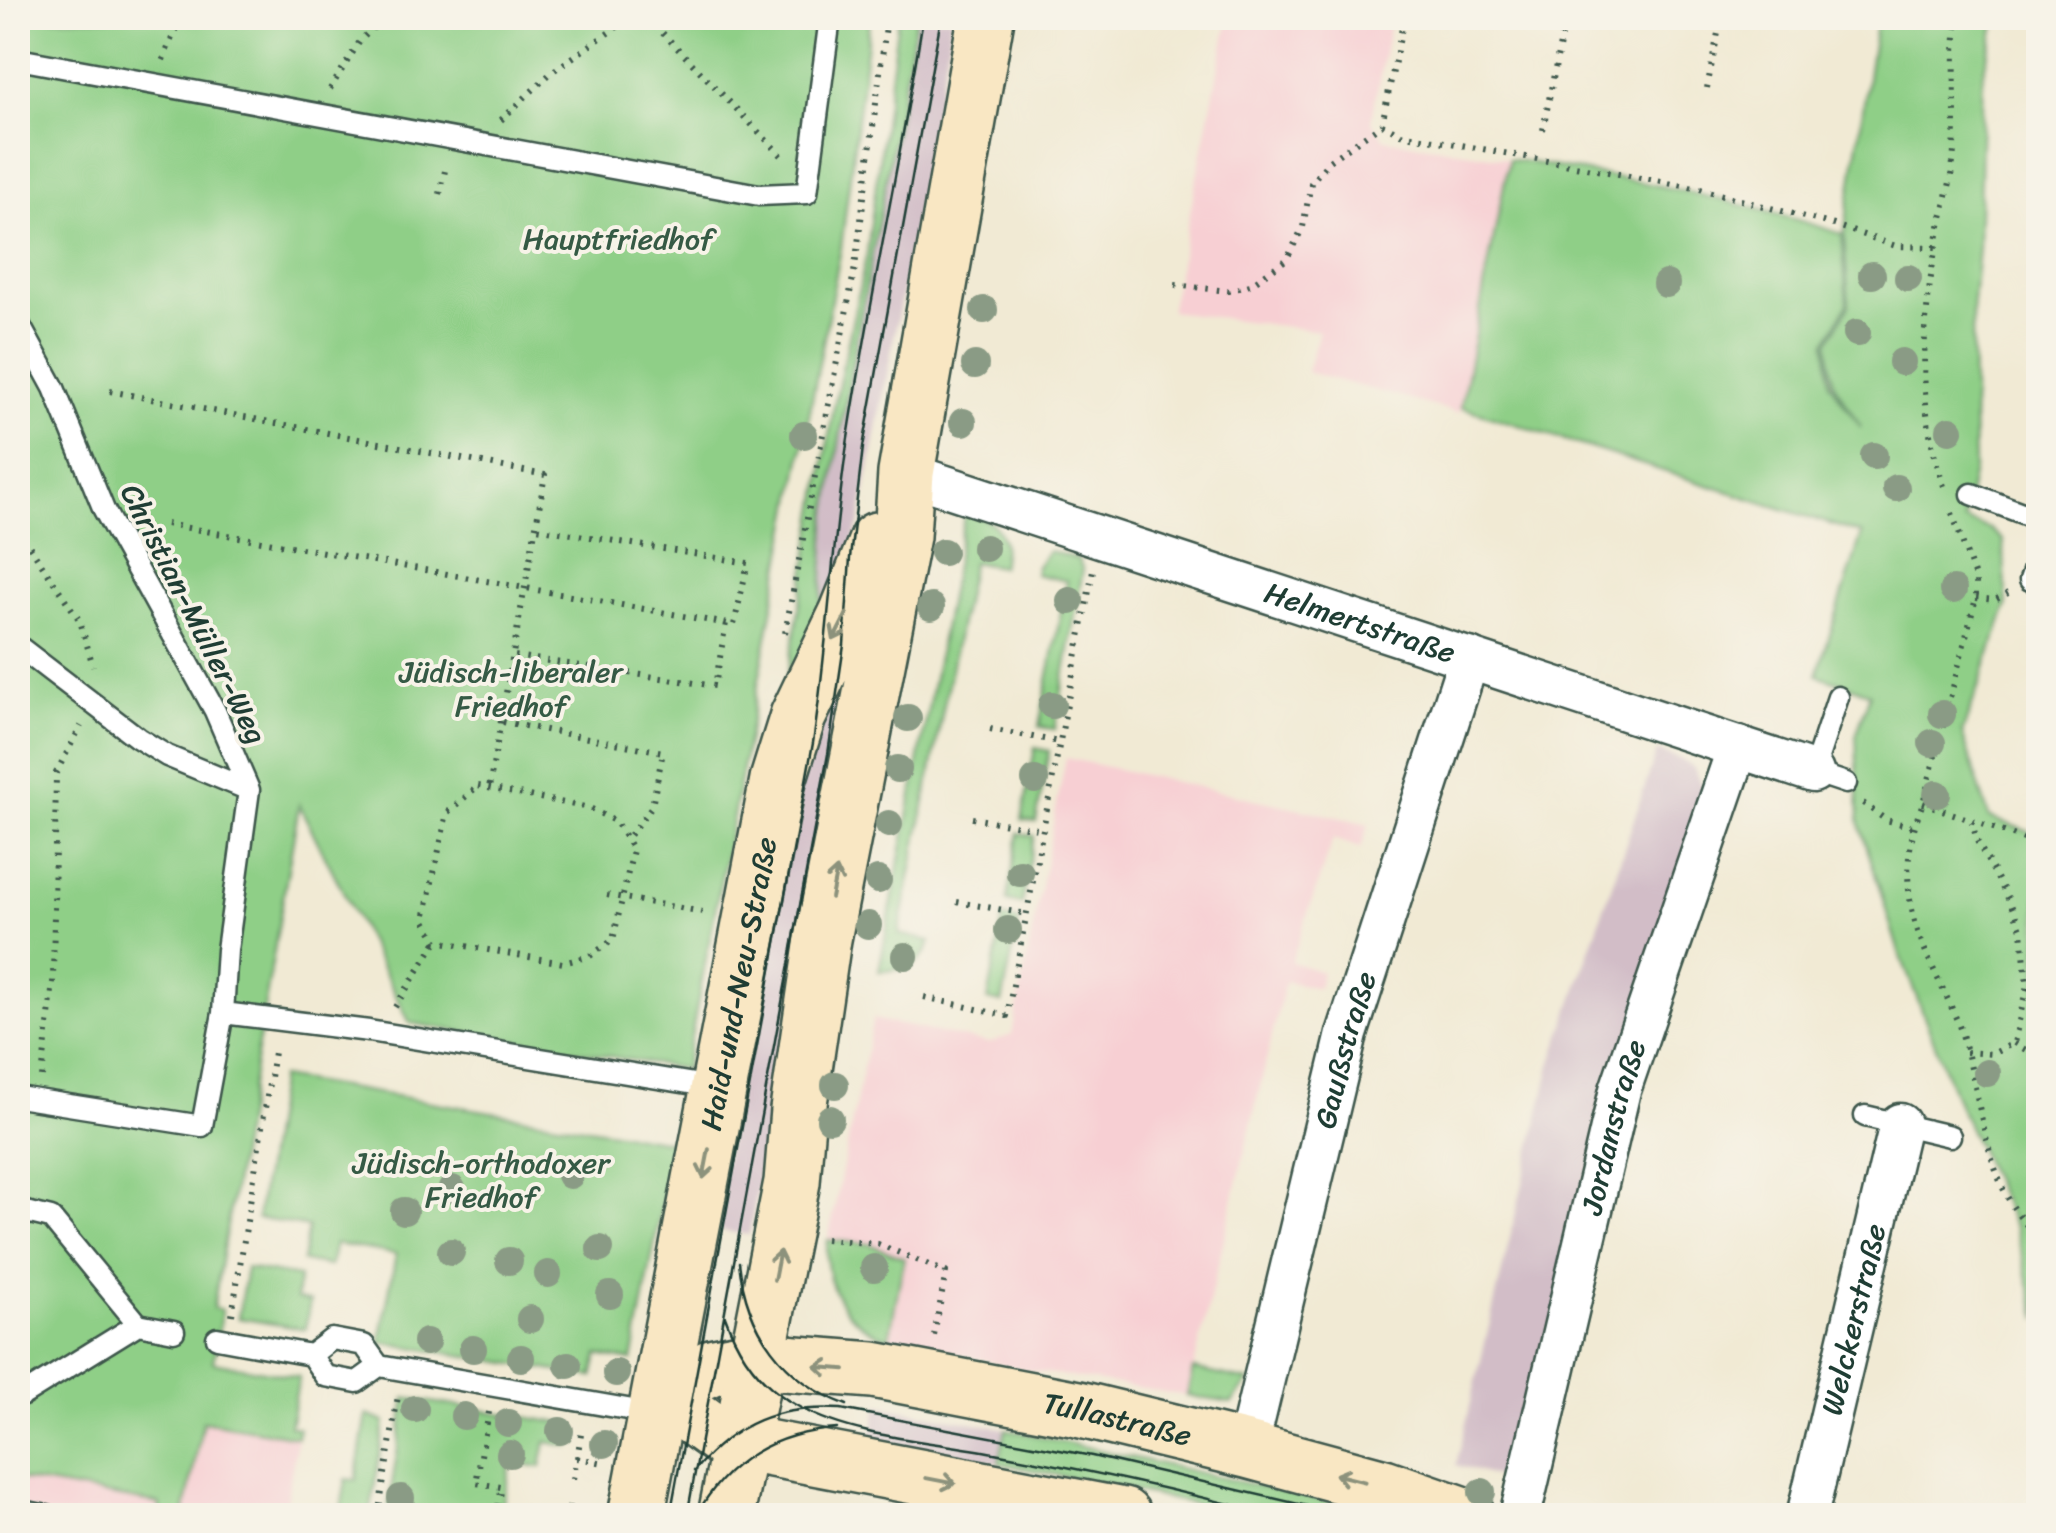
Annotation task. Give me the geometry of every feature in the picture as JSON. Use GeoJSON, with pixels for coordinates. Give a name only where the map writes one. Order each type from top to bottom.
{"type":"FeatureCollection","features":[{"type":"Feature","properties":{"kind":"main road","name":"Haid-und-Neu-Straße"},"geometry":{"type":"LineString","coordinates":[[726,1516],[792,1182],[800,1092],[823,940],[902,536],[906,473],[986,18]]}},
{"type":"Feature","properties":{"kind":"main road","name":"Haid-und-Neu-Straße"},"geometry":{"type":"LineString","coordinates":[[636,1516],[786,748],[906,473]]}},
{"type":"Feature","properties":{"kind":"main road","name":"Tullastraße"},"geometry":{"type":"LineString","coordinates":[[660,1402],[715,1366],[758,1360],[890,1374],[1078,1410],[1247,1450],[1384,1487],[1468,1516]]}},
{"type":"Feature","properties":{"kind":"main road"},"geometry":{"type":"LineString","coordinates":[[660,1402],[714,1434],[742,1444],[1123,1516]]}},
{"type":"Feature","properties":{"kind":"street","name":"Helmertstraße"},"geometry":{"type":"LineString","coordinates":[[906,473],[1830,777]]}},
{"type":"Feature","properties":{"kind":"street","name":"Gaußstraße"},"geometry":{"type":"LineString","coordinates":[[1247,1450],[1347,1034],[1469,658]]}},
{"type":"Feature","properties":{"kind":"street","name":"Jordanstraße"},"geometry":{"type":"LineString","coordinates":[[1520,1516],[1620,1090],[1738,747]]}},
{"type":"Feature","properties":{"kind":"street","name":"Welckerstraße"},"geometry":{"type":"LineString","coordinates":[[1807,1516],[1882,1120]]}},
{"type":"Feature","properties":{"kind":"lane"},"geometry":{"type":"LineString","coordinates":[[18,59],[759,196],[807,193],[830,18]]}},
{"type":"Feature","properties":{"kind":"lane","name":"Christian-Müller-Weg"},"geometry":{"type":"LineString","coordinates":[[18,322],[54,388],[104,510],[215,711],[249,790],[227,950],[223,1013],[202,1126],[28,1098]]}},
{"type":"Feature","properties":{"kind":"lane"},"geometry":{"type":"LineString","coordinates":[[1972,494],[2038,519]]}},
{"type":"Feature","properties":{"kind":"lane"},"geometry":{"type":"LineString","coordinates":[[2030,580],[2038,557]]}},
{"type":"Feature","properties":{"kind":"lane"},"geometry":{"type":"LineString","coordinates":[[18,646],[167,756],[249,790]]}},
{"type":"Feature","properties":{"kind":"lane"},"geometry":{"type":"LineString","coordinates":[[1830,777],[1838,697]]}},
{"type":"Feature","properties":{"kind":"lane"},"geometry":{"type":"LineString","coordinates":[[223,1013],[388,1034],[720,1089]]}},
{"type":"Feature","properties":{"kind":"lane","name":"Welckerstraße"},"geometry":{"type":"LineString","coordinates":[[1882,1120],[1950,1136]]}},
{"type":"Feature","properties":{"kind":"lane"},"geometry":{"type":"LineString","coordinates":[[18,1210],[51,1218],[138,1324],[174,1331]]}},
{"type":"Feature","properties":{"kind":"lane"},"geometry":{"type":"LineString","coordinates":[[18,1395],[138,1324]]}},
{"type":"Feature","properties":{"kind":"lane"},"geometry":{"type":"LineString","coordinates":[[222,1340],[311,1355],[326,1376],[357,1382],[379,1366]]}},
{"type":"Feature","properties":{"kind":"lane"},"geometry":{"type":"LineString","coordinates":[[311,1355],[332,1340],[364,1345],[379,1366],[494,1386],[660,1402]]}},
{"type":"Feature","properties":{"kind":"lane"},"geometry":{"type":"LineString","coordinates":[[18,1510],[46,1516]]}},
{"type":"Feature","properties":{"kind":"path"},"geometry":{"type":"LineString","coordinates":[[154,85],[180,18]]}},
{"type":"Feature","properties":{"kind":"path"},"geometry":{"type":"LineString","coordinates":[[314,116],[360,41],[382,18]]}},
{"type":"Feature","properties":{"kind":"path"},"geometry":{"type":"LineString","coordinates":[[486,146],[489,132],[553,70],[630,18]]}},
{"type":"Feature","properties":{"kind":"path"},"geometry":{"type":"LineString","coordinates":[[648,18],[780,153],[807,193]]}},
{"type":"Feature","properties":{"kind":"path"},"geometry":{"type":"LineString","coordinates":[[784,635],[855,266],[886,18]]}},
{"type":"Feature","properties":{"kind":"path"},"geometry":{"type":"LineString","coordinates":[[1175,284],[1228,291],[1250,285],[1288,258],[1302,228],[1311,184],[1329,161],[1382,124],[1404,18]]}},
{"type":"Feature","properties":{"kind":"path"},"geometry":{"type":"LineString","coordinates":[[1542,130],[1565,18]]}},
{"type":"Feature","properties":{"kind":"path"},"geometry":{"type":"LineString","coordinates":[[1708,88],[1721,18]]}},
{"type":"Feature","properties":{"kind":"path"},"geometry":{"type":"LineString","coordinates":[[1946,490],[1931,449],[1923,391],[1936,247],[1953,164],[1952,57],[1958,18]]}},
{"type":"Feature","properties":{"kind":"path"},"geometry":{"type":"LineString","coordinates":[[1382,124],[1401,134],[1700,189],[1896,246],[1936,247]]}},
{"type":"Feature","properties":{"kind":"path"},"geometry":{"type":"LineString","coordinates":[[110,390],[545,475],[489,788]]}},
{"type":"Feature","properties":{"kind":"path"},"geometry":{"type":"LineString","coordinates":[[1950,508],[1976,580],[1976,598],[1923,804],[1913,827],[1911,906],[1960,1027],[1988,1146],[1998,1172],[2026,1226],[2038,1236]]}},
{"type":"Feature","properties":{"kind":"path"},"geometry":{"type":"LineString","coordinates":[[166,524],[734,624],[748,563],[536,528]]}},
{"type":"Feature","properties":{"kind":"path"},"geometry":{"type":"LineString","coordinates":[[18,528],[80,620],[93,665],[92,704],[56,773],[53,982],[28,1098]]}},
{"type":"Feature","properties":{"kind":"path"},"geometry":{"type":"LineString","coordinates":[[924,997],[1007,1016],[1100,536]]}},
{"type":"Feature","properties":{"kind":"path"},"geometry":{"type":"LineString","coordinates":[[515,656],[715,686],[726,623]]}},
{"type":"Feature","properties":{"kind":"path"},"geometry":{"type":"LineString","coordinates":[[503,722],[663,752],[652,806],[626,839]]}},
{"type":"Feature","properties":{"kind":"path"},"geometry":{"type":"LineString","coordinates":[[990,728],[1060,742]]}},
{"type":"Feature","properties":{"kind":"path"},"geometry":{"type":"LineString","coordinates":[[1830,777],[1886,820],[1913,827]]}},
{"type":"Feature","properties":{"kind":"path"},"geometry":{"type":"LineString","coordinates":[[478,786],[489,788],[590,808],[616,822],[632,850],[613,940],[590,956],[562,962],[438,941],[424,920],[447,813],[478,786]]}},
{"type":"Feature","properties":{"kind":"path"},"geometry":{"type":"LineString","coordinates":[[1923,804],[2038,844]]}},
{"type":"Feature","properties":{"kind":"path"},"geometry":{"type":"LineString","coordinates":[[972,818],[1043,830]]}},
{"type":"Feature","properties":{"kind":"path"},"geometry":{"type":"LineString","coordinates":[[1972,822],[1976,841],[2022,931],[2027,986],[2014,1043]]}},
{"type":"Feature","properties":{"kind":"path"},"geometry":{"type":"LineString","coordinates":[[607,895],[714,914]]}},
{"type":"Feature","properties":{"kind":"path"},"geometry":{"type":"LineString","coordinates":[[957,902],[1027,914]]}},
{"type":"Feature","properties":{"kind":"path"},"geometry":{"type":"LineString","coordinates":[[399,1003],[438,941]]}},
{"type":"Feature","properties":{"kind":"path"},"geometry":{"type":"LineString","coordinates":[[222,1340],[279,1020]]}},
{"type":"Feature","properties":{"kind":"path"},"geometry":{"type":"LineString","coordinates":[[1966,1052],[1992,1054],[2014,1043]]}},
{"type":"Feature","properties":{"kind":"path"},"geometry":{"type":"LineString","coordinates":[[2014,1043],[2038,1058]]}},
{"type":"Feature","properties":{"kind":"path"},"geometry":{"type":"LineString","coordinates":[[824,1238],[878,1244],[946,1272],[934,1339]]}},
{"type":"Feature","properties":{"kind":"path"},"geometry":{"type":"LineString","coordinates":[[378,1516],[402,1370]]}},
{"type":"Feature","properties":{"kind":"path"},"geometry":{"type":"LineString","coordinates":[[494,1386],[476,1483],[504,1488],[496,1516]]}},
{"type":"Feature","properties":{"kind":"path"},"geometry":{"type":"LineString","coordinates":[[567,1516],[569,1505]]}},
{"type":"Feature","properties":{"kind":"shaded area"},"geometry":{"type":"Polygon","coordinates":[[[916,18],[951,18],[948,45],[859,526],[820,627],[826,524],[916,18]]]}},
{"type":"Feature","properties":{"kind":"shaded area"},"geometry":{"type":"Polygon","coordinates":[[[1229,18],[1391,18],[1371,121],[1385,139],[1509,159],[1459,413],[1307,372],[1319,331],[1170,311],[1229,18]]]}},
{"type":"Feature","properties":{"kind":"shaded area"},"geometry":{"type":"Polygon","coordinates":[[[851,647],[833,775],[749,1235],[712,1229],[793,794],[851,647]]]}},
{"type":"Feature","properties":{"kind":"shaded area"},"geometry":{"type":"Polygon","coordinates":[[[1657,751],[1693,767],[1705,790],[1516,1483],[1456,1465],[1551,1065],[1657,751]]]}},
{"type":"Feature","properties":{"kind":"shaded area"},"geometry":{"type":"Polygon","coordinates":[[[1066,758],[1369,824],[1361,848],[1333,839],[1291,962],[1322,972],[1318,988],[1285,981],[1187,1396],[1028,1370],[889,1338],[857,1322],[844,1309],[828,1276],[828,1240],[873,1019],[989,1043],[1012,1035],[1066,758]]]}},
{"type":"Feature","properties":{"kind":"shaded area"},"geometry":{"type":"Polygon","coordinates":[[[203,1366],[237,1417],[299,1428],[284,1515],[18,1515],[18,1479],[178,1507],[203,1366]]]}},
{"type":"Feature","properties":{"kind":"shaded area"},"geometry":{"type":"Polygon","coordinates":[[[878,1405],[1006,1429],[999,1463],[871,1440],[878,1405]]]}},
{"type":"Feature","properties":{"kind":"green space","name":"Hauptfriedhof"},"geometry":{"type":"Polygon","coordinates":[[[18,18],[870,18],[841,248],[685,1069],[410,1023],[299,805],[213,1308],[222,1310],[213,1362],[299,1377],[290,1426],[299,1428],[297,1437],[203,1421],[184,1515],[159,1515],[160,1504],[18,1479],[18,18]]]}},
{"type":"Feature","properties":{"kind":"green space"},"geometry":{"type":"Polygon","coordinates":[[[898,18],[916,18],[826,524],[820,627],[783,701],[834,407],[867,253],[898,18]]]}},
{"type":"Feature","properties":{"kind":"green space"},"geometry":{"type":"Polygon","coordinates":[[[1877,18],[1997,18],[1983,74],[1978,249],[1972,311],[1974,470],[1964,520],[1990,529],[2003,540],[2007,606],[1962,733],[1989,817],[2038,835],[2038,1319],[2015,1228],[1961,1111],[1898,949],[1859,821],[1856,736],[1870,693],[1817,675],[1862,534],[1461,407],[1509,159],[1677,190],[1842,234],[1847,305],[1826,343],[1830,383],[1861,428],[1833,382],[1828,343],[1849,306],[1844,234],[1877,18]]]}},
{"type":"Feature","properties":{"kind":"green space"},"geometry":{"type":"Polygon","coordinates":[[[965,512],[993,524],[1002,537],[1003,556],[1001,567],[972,562],[899,934],[931,941],[918,962],[897,970],[879,971],[965,512]]]}},
{"type":"Feature","properties":{"kind":"green space"},"geometry":{"type":"Polygon","coordinates":[[[1049,551],[1078,559],[1083,570],[1055,729],[1039,727],[1067,581],[1035,574],[1049,551]]]}},
{"type":"Feature","properties":{"kind":"green space"},"geometry":{"type":"Polygon","coordinates":[[[1035,748],[1049,751],[1036,822],[1022,820],[1035,748]]]}},
{"type":"Feature","properties":{"kind":"green space"},"geometry":{"type":"Polygon","coordinates":[[[1019,833],[1034,836],[1022,904],[1007,901],[1019,833]]]}},
{"type":"Feature","properties":{"kind":"green space"},"geometry":{"type":"Polygon","coordinates":[[[1003,918],[1019,921],[1002,1003],[988,1000],[1003,918]]]}},
{"type":"Feature","properties":{"kind":"green space","name":"Jüdisch-orthodoxer Friedhof"},"geometry":{"type":"Polygon","coordinates":[[[280,1077],[674,1142],[632,1361],[598,1355],[593,1377],[380,1342],[396,1254],[335,1244],[330,1266],[302,1261],[308,1227],[257,1218],[280,1077]]]}},
{"type":"Feature","properties":{"kind":"green space"},"geometry":{"type":"Polygon","coordinates":[[[828,1240],[869,1244],[904,1258],[889,1338],[860,1324],[840,1301],[829,1272],[828,1240]]]}},
{"type":"Feature","properties":{"kind":"green space"},"geometry":{"type":"Polygon","coordinates":[[[246,1268],[299,1277],[296,1299],[310,1302],[305,1329],[238,1318],[246,1268]]]}},
{"type":"Feature","properties":{"kind":"green space"},"geometry":{"type":"Polygon","coordinates":[[[1193,1369],[1249,1381],[1232,1403],[1187,1396],[1193,1369]]]}},
{"type":"Feature","properties":{"kind":"green space"},"geometry":{"type":"Polygon","coordinates":[[[406,1398],[574,1425],[570,1446],[546,1442],[541,1467],[511,1462],[501,1514],[508,1515],[387,1515],[406,1398]]]}},
{"type":"Feature","properties":{"kind":"green space"},"geometry":{"type":"Polygon","coordinates":[[[367,1415],[385,1422],[370,1515],[340,1515],[346,1479],[356,1480],[367,1415]]]}},
{"type":"Feature","properties":{"kind":"green space"},"geometry":{"type":"Polygon","coordinates":[[[1006,1429],[1364,1510],[1362,1515],[1247,1515],[999,1463],[1006,1429]]]}},
{"type":"Feature","properties":{"kind":"tram line"},"geometry":{"type":"LineString","coordinates":[[670,1516],[813,743],[849,432],[923,18]]}},
{"type":"Feature","properties":{"kind":"tram line"},"geometry":{"type":"LineString","coordinates":[[687,1516],[828,754],[844,645],[863,447],[941,18]]}},
{"type":"Feature","properties":{"kind":"tram line"},"geometry":{"type":"LineString","coordinates":[[739,1262],[750,1309],[772,1350],[804,1382],[847,1405]]}},
{"type":"Feature","properties":{"kind":"tram line"},"geometry":{"type":"LineString","coordinates":[[725,1316],[737,1344],[764,1381],[787,1400],[822,1418],[870,1432],[1065,1467],[1277,1516]]}},
{"type":"Feature","properties":{"kind":"tram line"},"geometry":{"type":"LineString","coordinates":[[694,1471],[725,1440],[759,1420],[797,1410],[841,1409],[1092,1456],[1350,1516]]}},
{"type":"Feature","properties":{"kind":"tram line"},"geometry":{"type":"LineString","coordinates":[[696,1516],[722,1480],[754,1453],[793,1436],[837,1429]]}},
{"type":"Feature","properties":{"kind":"park label","name":"Jüdisch-liberaler Friedhof"},"geometry":{"type":"Point","coordinates":[511,689]}}]}
